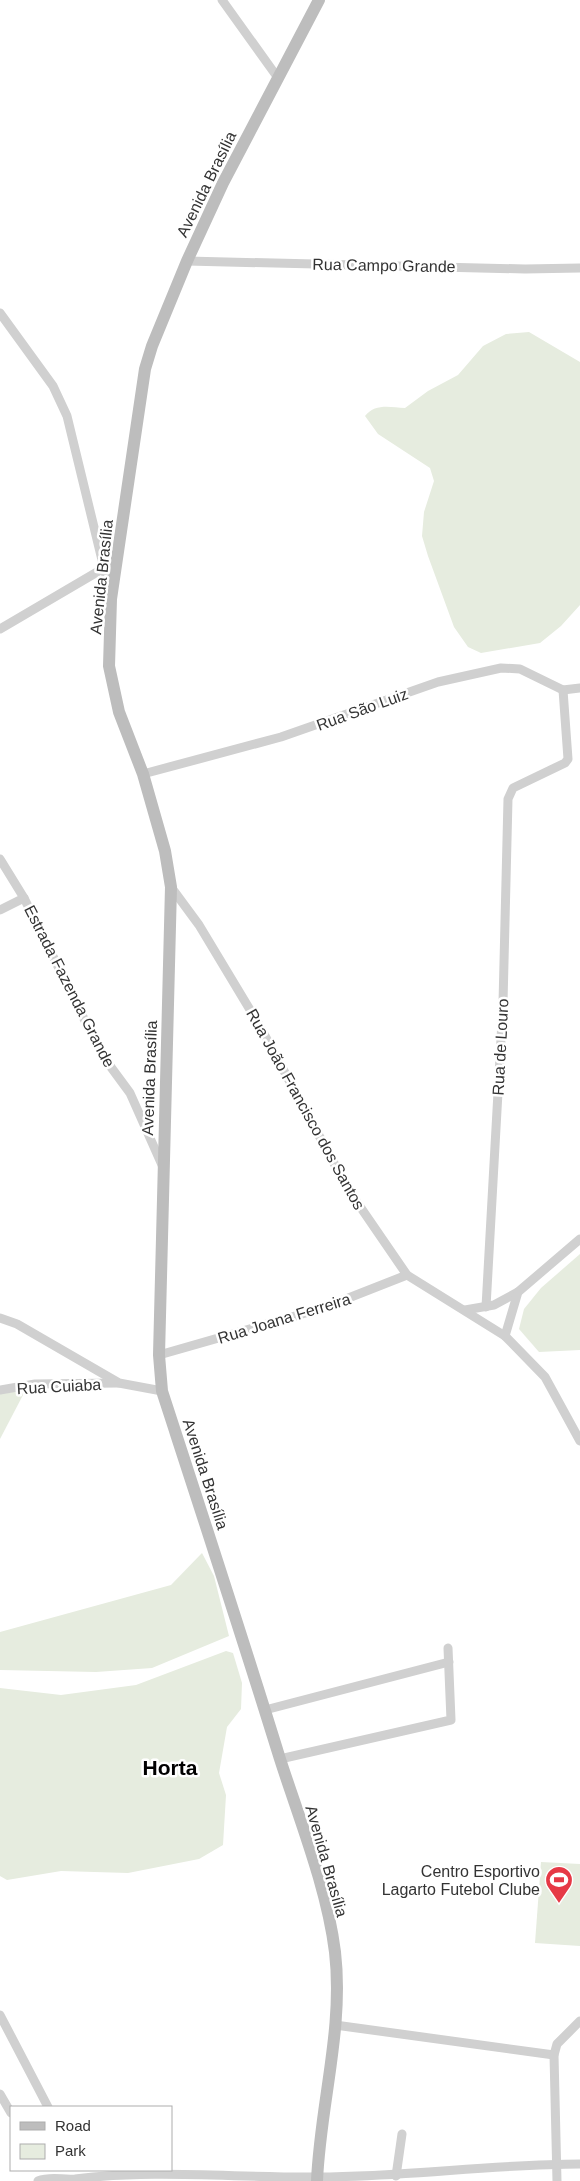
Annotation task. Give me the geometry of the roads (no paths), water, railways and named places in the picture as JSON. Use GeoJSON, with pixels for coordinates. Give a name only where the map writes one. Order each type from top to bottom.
{"type":"FeatureCollection","features":[{"type":"Feature","properties":{"kind":"main road","name":"Avenida Brasília"},"geometry":{"type":"LineString","coordinates":[[317,2179],[335,2025],[337,1980],[334,1951],[321,1889],[162,1391],[159,1355],[171,887],[165,851],[143,774],[119,712],[109,666],[111,599],[145,369],[152,346],[187,261],[223,183],[319,0]]}},
{"type":"Feature","properties":{"kind":"street"},"geometry":{"type":"LineString","coordinates":[[222,0],[278,78]]}},
{"type":"Feature","properties":{"kind":"street","name":"Rua Campo Grande"},"geometry":{"type":"LineString","coordinates":[[187,261],[525,269],[580,268]]}},
{"type":"Feature","properties":{"kind":"street"},"geometry":{"type":"LineString","coordinates":[[0,313],[50,381],[67,416],[80,461],[111,599]]}},
{"type":"Feature","properties":{"kind":"street"},"geometry":{"type":"LineString","coordinates":[[0,629],[104,568]]}},
{"type":"Feature","properties":{"kind":"street","name":"Rua São Luiz"},"geometry":{"type":"LineString","coordinates":[[143,774],[281,737],[432,684],[501,668],[520,669],[563,690]]}},
{"type":"Feature","properties":{"kind":"street"},"geometry":{"type":"LineString","coordinates":[[563,690],[580,688]]}},
{"type":"Feature","properties":{"kind":"street","name":"Rua de Louro"},"geometry":{"type":"LineString","coordinates":[[486,1307],[503,1003],[508,799],[513,788],[565,763],[569,755],[563,690]]}},
{"type":"Feature","properties":{"kind":"street","name":"Estrada Fazenda Grande"},"geometry":{"type":"LineString","coordinates":[[0,859],[24,898],[102,1055],[130,1093],[163,1168]]}},
{"type":"Feature","properties":{"kind":"street","name":"Rua João Francisco dos Santos"},"geometry":{"type":"LineString","coordinates":[[171,887],[199,924],[258,1023],[348,1189],[407,1275],[438,1296],[466,1310],[504,1336],[545,1377],[580,1441]]}},
{"type":"Feature","properties":{"kind":"street"},"geometry":{"type":"LineString","coordinates":[[0,910],[24,898]]}},
{"type":"Feature","properties":{"kind":"street"},"geometry":{"type":"LineString","coordinates":[[466,1310],[486,1307],[518,1292],[580,1239]]}},
{"type":"Feature","properties":{"kind":"street","name":"Rua Joana Ferreira"},"geometry":{"type":"LineString","coordinates":[[159,1355],[323,1308],[407,1275]]}},
{"type":"Feature","properties":{"kind":"street"},"geometry":{"type":"LineString","coordinates":[[504,1336],[518,1292]]}},
{"type":"Feature","properties":{"kind":"street"},"geometry":{"type":"LineString","coordinates":[[0,1318],[17,1324],[119,1383],[162,1391]]}},
{"type":"Feature","properties":{"kind":"street","name":"Rua Cuiaba"},"geometry":{"type":"LineString","coordinates":[[0,1390],[35,1384],[119,1383]]}},
{"type":"Feature","properties":{"kind":"street"},"geometry":{"type":"LineString","coordinates":[[280,1759],[451,1720],[448,1648]]}},
{"type":"Feature","properties":{"kind":"street"},"geometry":{"type":"LineString","coordinates":[[265,1710],[449,1662]]}},
{"type":"Feature","properties":{"kind":"street"},"geometry":{"type":"LineString","coordinates":[[0,2015],[47,2106]]}},
{"type":"Feature","properties":{"kind":"street"},"geometry":{"type":"LineString","coordinates":[[558,2181],[554,2055],[557,2044],[580,2021]]}},
{"type":"Feature","properties":{"kind":"street"},"geometry":{"type":"LineString","coordinates":[[335,2025],[554,2055]]}},
{"type":"Feature","properties":{"kind":"street"},"geometry":{"type":"LineString","coordinates":[[0,2094],[10,2111]]}},
{"type":"Feature","properties":{"kind":"street"},"geometry":{"type":"LineString","coordinates":[[396,2176],[402,2134]]}},
{"type":"Feature","properties":{"kind":"street"},"geometry":{"type":"LineString","coordinates":[[41,2180],[82,2173],[179,2173],[317,2179],[396,2176],[556,2164],[580,2164]]}},
{"type":"Feature","properties":{"kind":"place","name":"Centro Esportivo Lagarto Futebol Clube"},"geometry":{"type":"Point","coordinates":[559,1904]}},
{"type":"Feature","properties":{"kind":"district","name":"Horta"},"geometry":{"type":"Point","coordinates":[170,1768]}}]}
